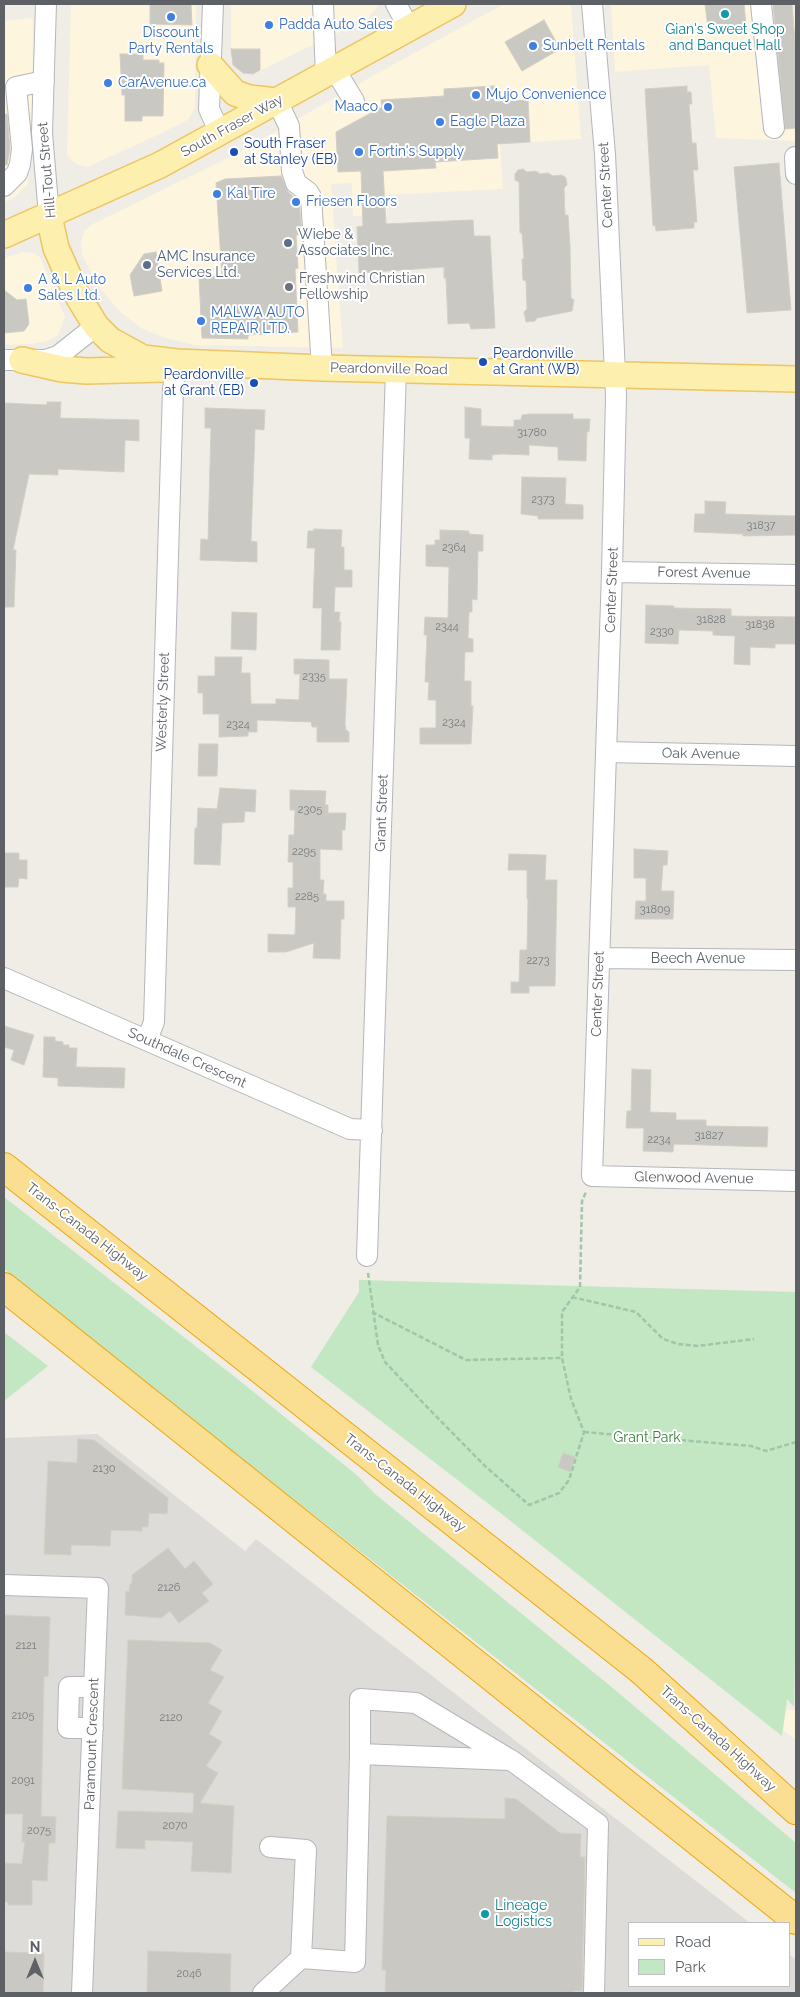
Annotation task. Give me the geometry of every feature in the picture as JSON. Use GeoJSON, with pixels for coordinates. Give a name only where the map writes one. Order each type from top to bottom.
{"type":"FeatureCollection","features":[{"type":"Feature","properties":{"kind":"highway","name":"Trans-Canada Highway"},"geometry":{"type":"LineString","coordinates":[[4,1167],[641,1670],[796,1810]]}},
{"type":"Feature","properties":{"kind":"highway"},"geometry":{"type":"LineString","coordinates":[[4,1287],[796,1920]]}},
{"type":"Feature","properties":{"kind":"highway"},"geometry":{"type":"LineString","coordinates":[[641,1670],[796,1784]]}},
{"type":"Feature","properties":{"kind":"main road","name":"South Fraser Way"},"geometry":{"type":"LineString","coordinates":[[4,235],[160,165],[453,4]]}},
{"type":"Feature","properties":{"kind":"main road"},"geometry":{"type":"LineString","coordinates":[[210,65],[235,93],[249,98],[276,101]]}},
{"type":"Feature","properties":{"kind":"main road","name":"Hill-Tout Street"},"geometry":{"type":"LineString","coordinates":[[49,216],[56,248],[76,293],[96,326]]}},
{"type":"Feature","properties":{"kind":"main road","name":"Peardonville Road"},"geometry":{"type":"LineString","coordinates":[[96,326],[110,340],[143,358],[176,362],[322,368],[796,379]]}},
{"type":"Feature","properties":{"kind":"main road"},"geometry":{"type":"LineString","coordinates":[[13,360],[62,369],[86,371],[163,369],[176,362]]}},
{"type":"Feature","properties":{"kind":"street","name":"Hill-Tout Street"},"geometry":{"type":"LineString","coordinates":[[46,4],[42,133],[49,216]]}},
{"type":"Feature","properties":{"kind":"street"},"geometry":{"type":"LineString","coordinates":[[213,4],[209,109],[220,133]]}},
{"type":"Feature","properties":{"kind":"street"},"geometry":{"type":"LineString","coordinates":[[323,4],[330,73],[354,101]]}},
{"type":"Feature","properties":{"kind":"street"},"geometry":{"type":"LineString","coordinates":[[396,4],[409,28]]}},
{"type":"Feature","properties":{"kind":"street","name":"Center Street"},"geometry":{"type":"LineString","coordinates":[[592,4],[605,154],[616,375],[612,572],[592,1176]]}},
{"type":"Feature","properties":{"kind":"street"},"geometry":{"type":"LineString","coordinates":[[761,4],[774,128]]}},
{"type":"Feature","properties":{"kind":"street"},"geometry":{"type":"LineString","coordinates":[[4,186],[17,173],[22,149],[16,87],[44,81]]}},
{"type":"Feature","properties":{"kind":"street"},"geometry":{"type":"LineString","coordinates":[[276,101],[288,126],[292,171],[296,183],[308,192],[311,197],[322,368]]}},
{"type":"Feature","properties":{"kind":"street"},"geometry":{"type":"LineString","coordinates":[[13,360],[45,360],[58,356],[96,326]]}},
{"type":"Feature","properties":{"kind":"street","name":"Westerly Street"},"geometry":{"type":"LineString","coordinates":[[146,1040],[154,1022],[172,389],[176,362]]}},
{"type":"Feature","properties":{"kind":"street","name":"Grant Street"},"geometry":{"type":"LineString","coordinates":[[367,1256],[396,370]]}},
{"type":"Feature","properties":{"kind":"street","name":"Forest Avenue"},"geometry":{"type":"LineString","coordinates":[[612,572],[796,575]]}},
{"type":"Feature","properties":{"kind":"street","name":"Oak Avenue"},"geometry":{"type":"LineString","coordinates":[[606,752],[796,756]]}},
{"type":"Feature","properties":{"kind":"street","name":"Beech Avenue"},"geometry":{"type":"LineString","coordinates":[[599,958],[796,960]]}},
{"type":"Feature","properties":{"kind":"street","name":"Southdale Crescent"},"geometry":{"type":"LineString","coordinates":[[4,978],[350,1130],[372,1130]]}},
{"type":"Feature","properties":{"kind":"street","name":"Glenwood Avenue"},"geometry":{"type":"LineString","coordinates":[[592,1176],[796,1181]]}},
{"type":"Feature","properties":{"kind":"street","name":"Paramount Crescent"},"geometry":{"type":"LineString","coordinates":[[4,1585],[98,1588],[82,1993]]}},
{"type":"Feature","properties":{"kind":"street"},"geometry":{"type":"LineString","coordinates":[[301,1958],[356,1962],[360,1699],[416,1704],[511,1760],[598,1824],[594,1993]]}},
{"type":"Feature","properties":{"kind":"street"},"geometry":{"type":"LineString","coordinates":[[360,1754],[511,1760]]}},
{"type":"Feature","properties":{"kind":"street"},"geometry":{"type":"LineString","coordinates":[[263,1993],[301,1958],[306,1850],[270,1848]]}},
{"type":"Feature","properties":{"kind":"path"},"geometry":{"type":"LineString","coordinates":[[367,1256],[372,1312],[378,1345],[386,1362],[459,1439],[529,1506],[559,1493],[569,1480],[584,1432],[571,1399],[562,1358],[562,1312],[580,1288],[582,1201],[592,1176]]}},
{"type":"Feature","properties":{"kind":"path"},"geometry":{"type":"LineString","coordinates":[[572,1297],[636,1312],[663,1339],[678,1344],[698,1346],[754,1339]]}},
{"type":"Feature","properties":{"kind":"path"},"geometry":{"type":"LineString","coordinates":[[372,1312],[466,1360],[562,1358]]}},
{"type":"Feature","properties":{"kind":"path"},"geometry":{"type":"LineString","coordinates":[[584,1432],[751,1446],[766,1450],[796,1442]]}},
{"type":"Feature","properties":{"kind":"shaded area","name":"CarAvenue.ca"},"geometry":{"type":"Polygon","coordinates":[[[71,4],[196,4],[195,107],[189,119],[87,167],[78,165],[71,160],[67,154],[71,4]]]}},
{"type":"Feature","properties":{"kind":"shaded area","name":"Padda Auto Sales"},"geometry":{"type":"Polygon","coordinates":[[[231,4],[377,4],[377,8],[368,18],[253,74],[243,73],[233,65],[231,57],[231,4]]]}},
{"type":"Feature","properties":{"kind":"shaded area"},"geometry":{"type":"Polygon","coordinates":[[[504,4],[571,4],[581,139],[500,144],[503,189],[386,195],[387,216],[353,216],[352,183],[331,184],[343,348],[195,345],[162,337],[141,328],[118,310],[97,284],[83,257],[81,244],[84,231],[93,224],[240,152],[376,74],[504,4]]]}},
{"type":"Feature","properties":{"kind":"shaded area"},"geometry":{"type":"Polygon","coordinates":[[[611,4],[793,4],[796,38],[796,141],[716,138],[709,65],[615,72],[611,4]]]}},
{"type":"Feature","properties":{"kind":"shaded area"},"geometry":{"type":"Polygon","coordinates":[[[33,18],[32,165],[29,167],[28,184],[15,197],[4,202],[4,21],[33,18]]]}},
{"type":"Feature","properties":{"kind":"shaded area","name":"A & L Auto Sales Ltd."},"geometry":{"type":"Polygon","coordinates":[[[23,252],[33,253],[40,257],[65,317],[58,335],[47,341],[32,344],[4,345],[4,258],[23,252]]]}},
{"type":"Feature","properties":{"kind":"shaded area"},"geometry":{"type":"Polygon","coordinates":[[[97,1434],[245,1551],[256,1539],[749,1922],[628,1922],[628,1987],[790,1987],[790,1955],[796,1960],[796,1993],[4,1993],[4,1438],[97,1434]]]}},
{"type":"Feature","properties":{"kind":"shaded area"},"geometry":{"type":"Polygon","coordinates":[[[786,1710],[796,1710],[796,1740],[783,1730],[786,1710]]]}},
{"type":"Feature","properties":{"kind":"green space"},"geometry":{"type":"Polygon","coordinates":[[[4,1197],[235,1377],[358,1476],[375,1494],[614,1689],[796,1843],[796,1893],[83,1334],[4,1269],[4,1197]]]}},
{"type":"Feature","properties":{"kind":"green space","name":"Grant Park"},"geometry":{"type":"Polygon","coordinates":[[[359,1280],[796,1292],[796,1607],[794,1707],[787,1699],[782,1736],[503,1515],[311,1367],[359,1292],[359,1280]]]}},
{"type":"Feature","properties":{"kind":"green space"},"geometry":{"type":"Polygon","coordinates":[[[4,1332],[48,1366],[4,1401],[4,1332]]]}},
{"type":"Feature","properties":{"kind":"building","name":"Discount Party Rentals"},"geometry":{"type":"Polygon","coordinates":[[[150,4],[191,4],[192,25],[150,24],[150,4]]]}},
{"type":"Feature","properties":{"kind":"building","name":"Gian's Sweet Shop and Banquet Hall"},"geometry":{"type":"Polygon","coordinates":[[[705,4],[744,4],[746,25],[708,28],[705,4]]]}},
{"type":"Feature","properties":{"kind":"building"},"geometry":{"type":"Polygon","coordinates":[[[773,4],[792,4],[796,52],[796,128],[785,129],[773,4]]]}},
{"type":"Feature","properties":{"kind":"building","name":"Sunbelt Rentals"},"geometry":{"type":"Polygon","coordinates":[[[544,20],[560,49],[522,71],[505,42],[544,20]]]}},
{"type":"Feature","properties":{"kind":"building","name":"Padda Auto Sales"},"geometry":{"type":"Polygon","coordinates":[[[231,49],[260,49],[260,70],[253,74],[243,73],[233,65],[231,49]]]}},
{"type":"Feature","properties":{"kind":"building"},"geometry":{"type":"Polygon","coordinates":[[[120,54],[143,54],[143,60],[159,60],[159,63],[164,63],[163,116],[142,116],[142,121],[125,121],[125,95],[122,95],[120,54]]]}},
{"type":"Feature","properties":{"kind":"building"},"geometry":{"type":"Polygon","coordinates":[[[494,86],[495,102],[528,100],[530,142],[497,144],[498,158],[435,162],[436,168],[383,171],[386,224],[473,220],[474,236],[490,236],[495,328],[471,329],[469,323],[448,324],[444,267],[359,273],[357,227],[363,226],[361,171],[338,172],[336,132],[382,107],[381,100],[444,96],[444,89],[494,86]]]}},
{"type":"Feature","properties":{"kind":"building"},"geometry":{"type":"Polygon","coordinates":[[[687,86],[687,92],[691,92],[692,104],[689,104],[692,143],[696,143],[698,170],[693,170],[697,222],[694,222],[694,228],[656,231],[655,225],[653,226],[645,89],[687,86]]]}},
{"type":"Feature","properties":{"kind":"building"},"geometry":{"type":"Polygon","coordinates":[[[4,114],[7,114],[10,149],[7,165],[4,165],[4,114]]]}},
{"type":"Feature","properties":{"kind":"building"},"geometry":{"type":"Polygon","coordinates":[[[779,163],[791,310],[747,313],[734,167],[779,163]]]}},
{"type":"Feature","properties":{"kind":"building"},"geometry":{"type":"Polygon","coordinates":[[[523,169],[527,172],[536,171],[540,174],[548,173],[553,176],[562,175],[566,178],[567,185],[564,188],[565,215],[568,215],[571,298],[574,300],[572,311],[526,322],[524,312],[527,309],[526,281],[523,280],[522,259],[524,259],[522,233],[520,233],[519,182],[515,180],[515,174],[518,170],[523,169]]]}},
{"type":"Feature","properties":{"kind":"building"},"geometry":{"type":"Polygon","coordinates":[[[281,176],[288,192],[299,201],[302,235],[296,235],[298,268],[295,269],[298,332],[248,335],[248,339],[202,338],[199,277],[222,276],[216,183],[225,179],[281,176]]]}},
{"type":"Feature","properties":{"kind":"building","name":"AMC Insurance Services Ltd."},"geometry":{"type":"Polygon","coordinates":[[[156,252],[162,291],[134,296],[130,275],[144,254],[156,252]]]}},
{"type":"Feature","properties":{"kind":"building"},"geometry":{"type":"Polygon","coordinates":[[[4,290],[17,300],[26,299],[29,324],[24,331],[4,333],[4,290]]]}},
{"type":"Feature","properties":{"kind":"building"},"geometry":{"type":"Polygon","coordinates":[[[47,402],[61,402],[60,418],[139,420],[139,441],[125,440],[124,472],[58,469],[58,475],[29,474],[13,550],[16,550],[14,607],[4,607],[4,403],[47,405],[47,402]]]}},
{"type":"Feature","properties":{"kind":"building"},"geometry":{"type":"Polygon","coordinates":[[[465,407],[481,409],[481,426],[514,427],[514,420],[521,420],[522,415],[529,414],[573,414],[573,419],[590,419],[589,432],[587,431],[586,461],[558,460],[558,447],[529,445],[529,455],[502,454],[492,455],[492,460],[469,459],[470,438],[465,438],[465,407]]]}},
{"type":"Feature","properties":{"kind":"building"},"geometry":{"type":"Polygon","coordinates":[[[205,408],[265,410],[264,430],[255,429],[251,541],[257,542],[257,562],[200,560],[201,539],[208,540],[211,428],[205,428],[205,408]]]}},
{"type":"Feature","properties":{"kind":"building"},"geometry":{"type":"Polygon","coordinates":[[[522,477],[566,478],[565,504],[583,505],[583,519],[538,519],[538,516],[521,514],[522,477]]]}},
{"type":"Feature","properties":{"kind":"building"},"geometry":{"type":"Polygon","coordinates":[[[705,501],[726,502],[725,514],[796,516],[796,535],[743,536],[743,534],[694,532],[695,514],[705,514],[705,501]]]}},
{"type":"Feature","properties":{"kind":"building"},"geometry":{"type":"Polygon","coordinates":[[[314,529],[342,530],[341,547],[344,547],[344,570],[352,570],[352,587],[335,587],[334,612],[340,612],[339,622],[341,622],[340,650],[321,650],[322,608],[313,608],[315,548],[307,548],[308,531],[314,531],[314,529]]]}},
{"type":"Feature","properties":{"kind":"building"},"geometry":{"type":"Polygon","coordinates":[[[440,530],[469,531],[469,534],[483,535],[483,551],[478,551],[477,600],[472,599],[472,612],[469,612],[468,638],[473,639],[473,652],[465,652],[464,681],[471,681],[471,706],[473,706],[471,744],[420,744],[420,728],[436,728],[436,700],[428,700],[429,682],[425,682],[427,635],[424,635],[425,617],[448,618],[449,567],[426,566],[426,545],[435,545],[435,540],[440,540],[440,530]]]}},
{"type":"Feature","properties":{"kind":"building"},"geometry":{"type":"Polygon","coordinates":[[[646,605],[674,606],[674,608],[731,609],[731,616],[796,617],[796,644],[775,644],[775,648],[750,647],[750,665],[734,664],[735,636],[713,635],[713,631],[679,630],[678,644],[645,643],[646,605]]]}},
{"type":"Feature","properties":{"kind":"building"},"geometry":{"type":"Polygon","coordinates":[[[232,612],[257,613],[256,650],[231,649],[232,612]]]}},
{"type":"Feature","properties":{"kind":"building"},"geometry":{"type":"Polygon","coordinates":[[[215,657],[242,657],[241,673],[250,673],[251,704],[276,704],[276,699],[299,700],[300,674],[294,674],[294,659],[329,660],[329,679],[347,679],[345,724],[346,730],[349,732],[349,742],[317,742],[317,727],[312,727],[311,722],[257,720],[257,732],[248,732],[248,736],[219,737],[219,714],[203,714],[203,693],[198,693],[198,676],[215,676],[215,657]]]}},
{"type":"Feature","properties":{"kind":"building"},"geometry":{"type":"Polygon","coordinates":[[[199,744],[218,744],[217,776],[198,776],[199,744]]]}},
{"type":"Feature","properties":{"kind":"building"},"geometry":{"type":"Polygon","coordinates":[[[220,788],[256,790],[255,812],[245,811],[244,822],[222,823],[220,865],[194,864],[195,828],[197,828],[198,808],[217,809],[220,788]]]}},
{"type":"Feature","properties":{"kind":"building"},"geometry":{"type":"Polygon","coordinates":[[[290,790],[326,791],[325,805],[328,805],[328,813],[346,813],[345,830],[342,830],[342,850],[320,849],[320,880],[324,880],[323,894],[326,894],[326,901],[344,901],[344,919],[341,919],[340,959],[313,958],[314,943],[286,952],[268,952],[268,934],[295,935],[296,907],[288,907],[288,888],[293,888],[293,862],[288,862],[289,835],[294,835],[295,810],[290,810],[290,790]]]}},
{"type":"Feature","properties":{"kind":"building"},"geometry":{"type":"Polygon","coordinates":[[[634,849],[668,851],[667,865],[663,865],[661,891],[674,891],[673,919],[635,919],[636,901],[646,901],[646,878],[634,878],[634,849]]]}},
{"type":"Feature","properties":{"kind":"building"},"geometry":{"type":"Polygon","coordinates":[[[4,853],[19,853],[19,860],[27,860],[27,879],[19,878],[18,887],[4,887],[4,853]]]}},
{"type":"Feature","properties":{"kind":"building"},"geometry":{"type":"Polygon","coordinates":[[[509,854],[546,855],[545,880],[557,880],[555,986],[529,986],[529,993],[511,993],[511,982],[519,982],[520,950],[527,950],[528,899],[527,870],[508,870],[509,854]]]}},
{"type":"Feature","properties":{"kind":"building"},"geometry":{"type":"Polygon","coordinates":[[[4,1026],[34,1035],[24,1065],[11,1060],[14,1050],[4,1047],[4,1026]]]}},
{"type":"Feature","properties":{"kind":"building"},"geometry":{"type":"Polygon","coordinates":[[[44,1037],[55,1037],[55,1041],[63,1042],[63,1045],[69,1045],[69,1048],[77,1048],[76,1067],[125,1068],[124,1088],[58,1086],[58,1078],[43,1077],[44,1037]]]}},
{"type":"Feature","properties":{"kind":"building"},"geometry":{"type":"Polygon","coordinates":[[[632,1069],[651,1070],[650,1112],[676,1113],[676,1120],[706,1120],[706,1126],[768,1127],[767,1147],[674,1144],[673,1152],[643,1151],[644,1128],[626,1128],[627,1111],[631,1111],[632,1069]]]}},
{"type":"Feature","properties":{"kind":"building"},"geometry":{"type":"Polygon","coordinates":[[[78,1439],[94,1440],[168,1498],[167,1514],[149,1513],[148,1527],[142,1527],[142,1531],[111,1530],[110,1546],[71,1545],[71,1555],[44,1554],[48,1461],[77,1463],[78,1439]]]}},
{"type":"Feature","properties":{"kind":"building"},"geometry":{"type":"Polygon","coordinates":[[[563,1453],[575,1457],[570,1472],[558,1467],[563,1453]]]}},
{"type":"Feature","properties":{"kind":"building"},"geometry":{"type":"Polygon","coordinates":[[[168,1548],[185,1569],[194,1561],[213,1584],[202,1593],[209,1601],[179,1623],[170,1611],[161,1618],[125,1615],[126,1591],[129,1592],[132,1575],[168,1548]]]}},
{"type":"Feature","properties":{"kind":"building"},"geometry":{"type":"Polygon","coordinates":[[[4,1615],[50,1617],[48,1677],[44,1676],[41,1816],[56,1817],[55,1843],[49,1843],[47,1881],[32,1880],[32,1905],[8,1905],[8,1902],[4,1902],[4,1863],[22,1864],[25,1842],[22,1842],[23,1814],[4,1814],[4,1615]]]}},
{"type":"Feature","properties":{"kind":"building"},"geometry":{"type":"Polygon","coordinates":[[[128,1640],[210,1643],[222,1650],[210,1670],[224,1677],[208,1703],[222,1711],[209,1734],[222,1742],[206,1766],[218,1773],[200,1803],[234,1806],[231,1873],[191,1871],[193,1842],[145,1840],[145,1849],[116,1848],[118,1811],[193,1813],[194,1793],[122,1789],[128,1640]]]}},
{"type":"Feature","properties":{"kind":"building","name":"Lineage Logistics"},"geometry":{"type":"Polygon","coordinates":[[[505,1798],[516,1799],[560,1833],[581,1834],[580,1857],[585,1857],[582,1991],[573,1991],[573,1993],[385,1993],[386,1970],[382,1970],[387,1816],[505,1819],[505,1798]]]}},
{"type":"Feature","properties":{"kind":"building"},"geometry":{"type":"Polygon","coordinates":[[[148,1951],[231,1954],[230,1993],[147,1993],[148,1951]]]}},
{"type":"Feature","properties":{"kind":"building"},"geometry":{"type":"Polygon","coordinates":[[[4,1952],[44,1953],[43,1993],[4,1993],[4,1952]]]}},
{"type":"Feature","properties":{"kind":"place","name":"Gian's Sweet Shop and Banquet Hall"},"geometry":{"type":"Point","coordinates":[725,14]}},
{"type":"Feature","properties":{"kind":"place","name":"Discount Party Rentals"},"geometry":{"type":"Point","coordinates":[171,17]}},
{"type":"Feature","properties":{"kind":"place","name":"Padda Auto Sales"},"geometry":{"type":"Point","coordinates":[269,25]}},
{"type":"Feature","properties":{"kind":"place","name":"Sunbelt Rentals"},"geometry":{"type":"Point","coordinates":[533,46]}},
{"type":"Feature","properties":{"kind":"place","name":"CarAvenue.ca"},"geometry":{"type":"Point","coordinates":[108,83]}},
{"type":"Feature","properties":{"kind":"place","name":"Mujo Convenience"},"geometry":{"type":"Point","coordinates":[476,95]}},
{"type":"Feature","properties":{"kind":"place","name":"Maaco"},"geometry":{"type":"Point","coordinates":[388,107]}},
{"type":"Feature","properties":{"kind":"place","name":"Eagle Plaza"},"geometry":{"type":"Point","coordinates":[440,122]}},
{"type":"Feature","properties":{"kind":"place","name":"South Fraser at Stanley (EB)"},"geometry":{"type":"Point","coordinates":[234,152]}},
{"type":"Feature","properties":{"kind":"place","name":"Fortin's Supply"},"geometry":{"type":"Point","coordinates":[359,152]}},
{"type":"Feature","properties":{"kind":"place","name":"Kal Tire"},"geometry":{"type":"Point","coordinates":[217,194]}},
{"type":"Feature","properties":{"kind":"place","name":"Friesen Floors"},"geometry":{"type":"Point","coordinates":[296,202]}},
{"type":"Feature","properties":{"kind":"place","name":"Wiebe & Associates Inc."},"geometry":{"type":"Point","coordinates":[288,243]}},
{"type":"Feature","properties":{"kind":"place","name":"AMC Insurance Services Ltd."},"geometry":{"type":"Point","coordinates":[147,265]}},
{"type":"Feature","properties":{"kind":"place","name":"Freshwind Christian Fellowship"},"geometry":{"type":"Point","coordinates":[289,287]}},
{"type":"Feature","properties":{"kind":"place","name":"A & L Auto Sales Ltd."},"geometry":{"type":"Point","coordinates":[28,288]}},
{"type":"Feature","properties":{"kind":"place","name":"MALWA AUTO REPAIR LTD."},"geometry":{"type":"Point","coordinates":[201,321]}},
{"type":"Feature","properties":{"kind":"place","name":"Peardonville at Grant (WB)"},"geometry":{"type":"Point","coordinates":[483,362]}},
{"type":"Feature","properties":{"kind":"place","name":"Peardonville at Grant (EB)"},"geometry":{"type":"Point","coordinates":[254,383]}},
{"type":"Feature","properties":{"kind":"place","name":"Lineage Logistics"},"geometry":{"type":"Point","coordinates":[485,1914]}}]}
